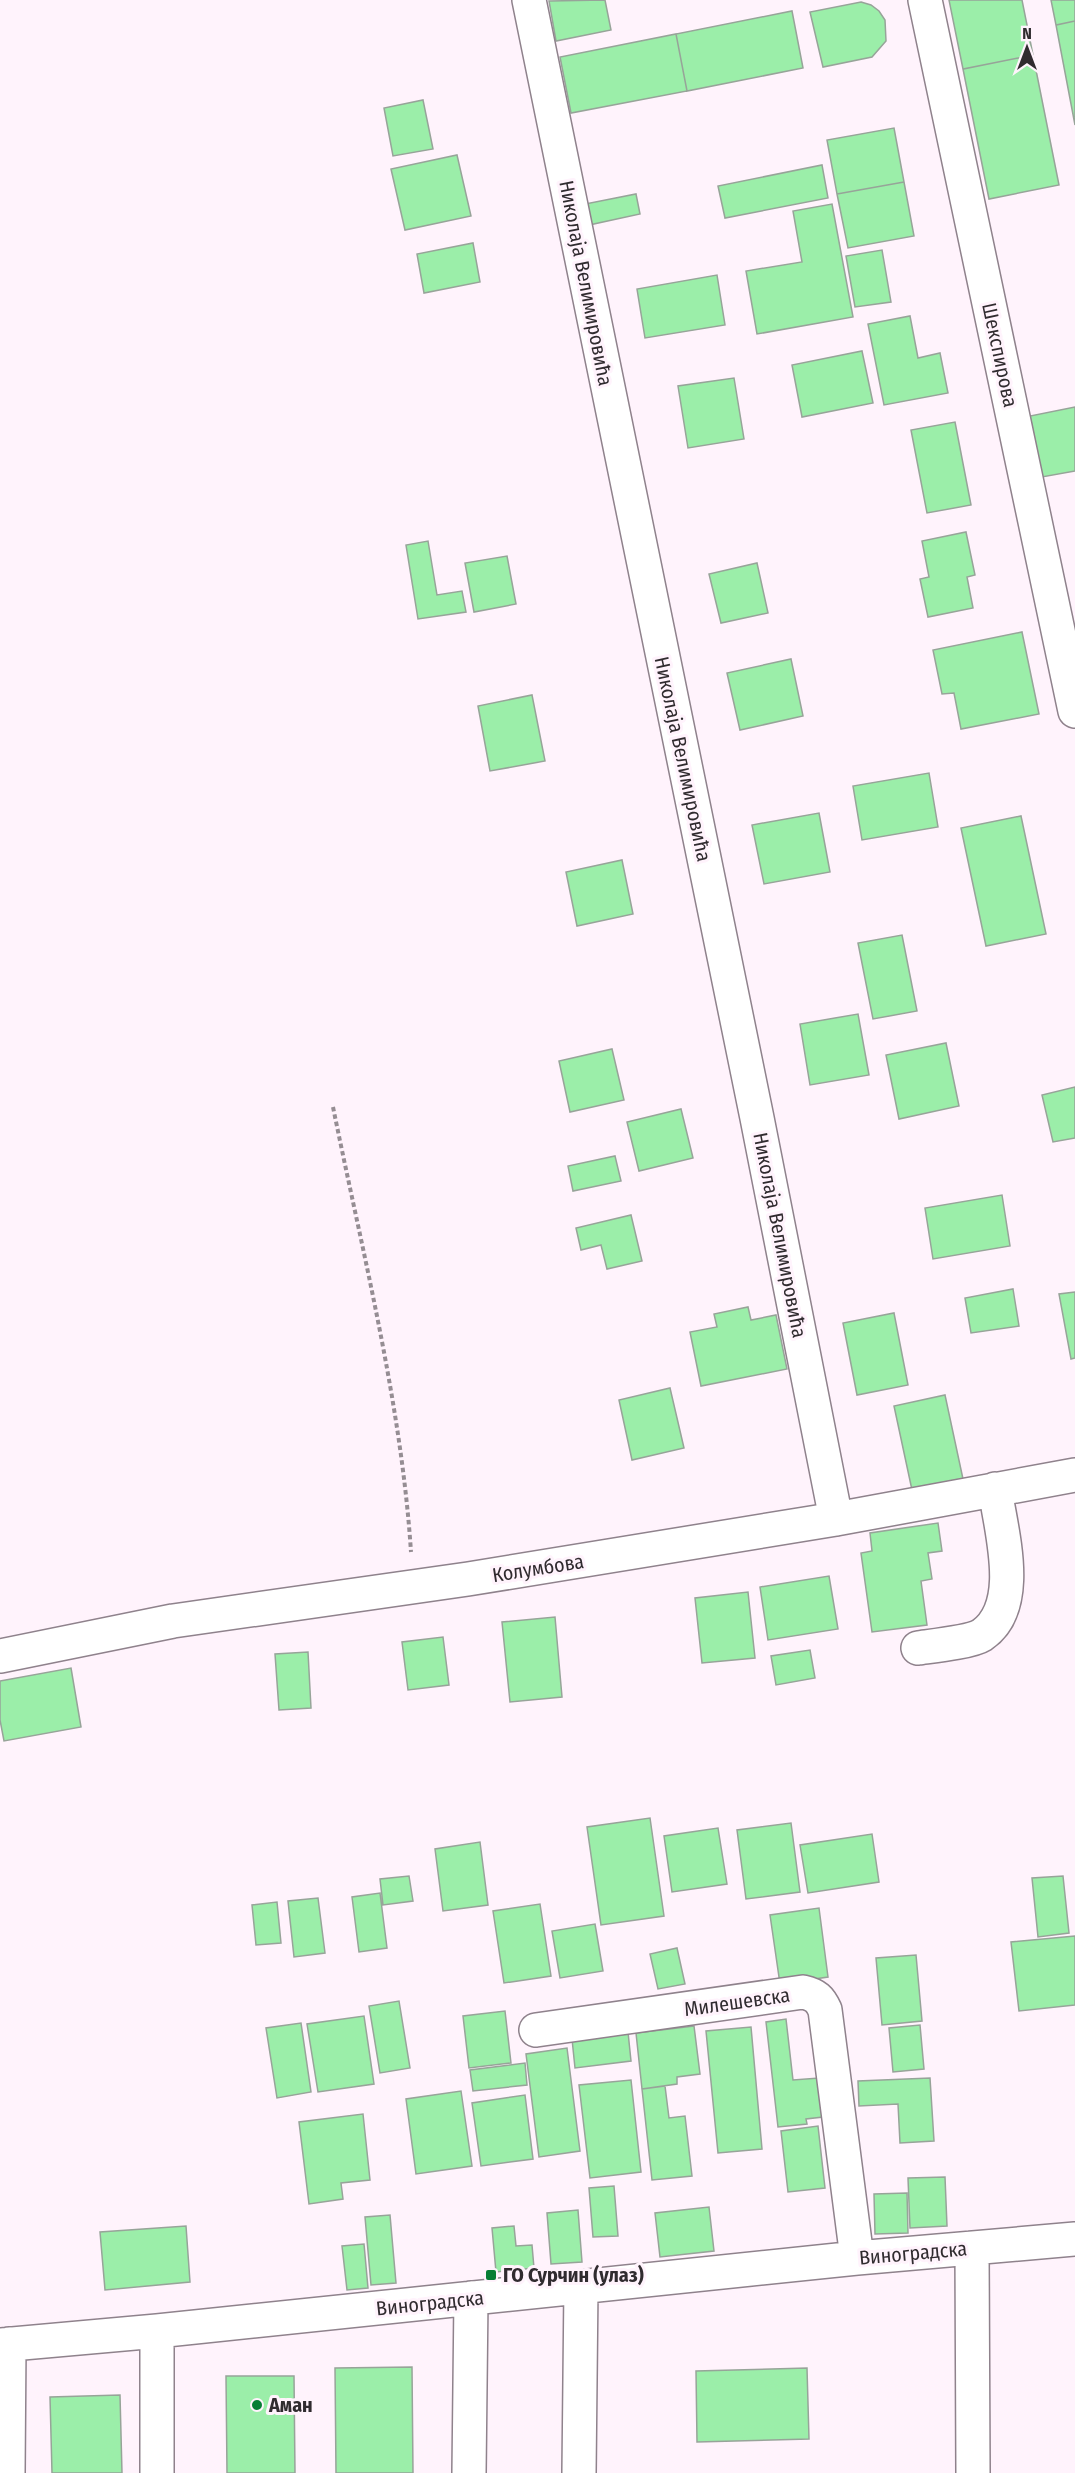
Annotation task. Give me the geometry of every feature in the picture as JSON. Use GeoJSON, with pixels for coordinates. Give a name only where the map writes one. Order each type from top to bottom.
{"type":"FeatureCollection","features":[{"type":"Feature","properties":{"kind":"street","name":"Николаја Велимировића"},"geometry":{"type":"LineString","coordinates":[[529,0],[755,1106],[836,1519]]}},
{"type":"Feature","properties":{"kind":"street","name":"Шекспирова"},"geometry":{"type":"LineString","coordinates":[[925,0],[1075,711]]}},
{"type":"Feature","properties":{"kind":"street","name":"Колумбова"},"geometry":{"type":"LineString","coordinates":[[0,1656],[173,1621],[479,1577],[836,1519],[1075,1475]]}},
{"type":"Feature","properties":{"kind":"street"},"geometry":{"type":"LineString","coordinates":[[918,1648],[981,1636],[996,1620],[1005,1597],[1008,1574],[995,1489]]}},
{"type":"Feature","properties":{"kind":"street","name":"Милешевска"},"geometry":{"type":"LineString","coordinates":[[536,2030],[803,1992],[814,1994],[825,2010],[857,2258]]}},
{"type":"Feature","properties":{"kind":"street","name":"Виноградска"},"geometry":{"type":"LineString","coordinates":[[5,2345],[857,2258],[1075,2239]]}},
{"type":"Feature","properties":{"kind":"street"},"geometry":{"type":"LineString","coordinates":[[972,2248],[973,2473]]}},
{"type":"Feature","properties":{"kind":"street"},"geometry":{"type":"LineString","coordinates":[[579,2473],[581,2286]]}},
{"type":"Feature","properties":{"kind":"street"},"geometry":{"type":"LineString","coordinates":[[469,2473],[471,2298]]}},
{"type":"Feature","properties":{"kind":"street"},"geometry":{"type":"LineString","coordinates":[[157,2331],[157,2473]]}},
{"type":"Feature","properties":{"kind":"street"},"geometry":{"type":"LineString","coordinates":[[5,2345],[8,2473]]}},
{"type":"Feature","properties":{"kind":"path"},"geometry":{"type":"LineString","coordinates":[[333,1107],[397,1419],[407,1497],[414,1586]]}},
{"type":"Feature","properties":{"kind":"building"},"geometry":{"type":"Polygon","coordinates":[[[605,0],[611,30],[556,41],[549,1],[605,0]]]}},
{"type":"Feature","properties":{"kind":"building"},"geometry":{"type":"Polygon","coordinates":[[[949,0],[1022,0],[1033,55],[963,69],[949,0]]]}},
{"type":"Feature","properties":{"kind":"building"},"geometry":{"type":"Polygon","coordinates":[[[1051,0],[1075,0],[1075,21],[1056,25],[1051,0]]]}},
{"type":"Feature","properties":{"kind":"building"},"geometry":{"type":"Polygon","coordinates":[[[861,2],[879,11],[885,20],[886,41],[872,57],[823,67],[810,12],[861,2]]]}},
{"type":"Feature","properties":{"kind":"building"},"geometry":{"type":"Polygon","coordinates":[[[792,11],[803,68],[687,91],[676,34],[792,11]]]}},
{"type":"Feature","properties":{"kind":"building"},"geometry":{"type":"Polygon","coordinates":[[[1075,21],[1075,125],[1056,25],[1075,21]]]}},
{"type":"Feature","properties":{"kind":"building"},"geometry":{"type":"Polygon","coordinates":[[[676,34],[687,91],[571,113],[560,57],[676,34]]]}},
{"type":"Feature","properties":{"kind":"building"},"geometry":{"type":"Polygon","coordinates":[[[1033,55],[1059,185],[989,199],[963,69],[1033,55]]]}},
{"type":"Feature","properties":{"kind":"building"},"geometry":{"type":"Polygon","coordinates":[[[423,100],[433,149],[393,156],[384,108],[423,100]]]}},
{"type":"Feature","properties":{"kind":"building"},"geometry":{"type":"Polygon","coordinates":[[[894,128],[904,182],[837,194],[827,140],[894,128]]]}},
{"type":"Feature","properties":{"kind":"building"},"geometry":{"type":"Polygon","coordinates":[[[457,155],[471,216],[405,230],[391,169],[457,155]]]}},
{"type":"Feature","properties":{"kind":"building"},"geometry":{"type":"Polygon","coordinates":[[[822,165],[828,198],[725,218],[718,186],[822,165]]]}},
{"type":"Feature","properties":{"kind":"building"},"geometry":{"type":"Polygon","coordinates":[[[904,182],[914,236],[848,248],[837,194],[904,182]]]}},
{"type":"Feature","properties":{"kind":"building"},"geometry":{"type":"Polygon","coordinates":[[[636,194],[640,214],[589,225],[585,204],[636,194]]]}},
{"type":"Feature","properties":{"kind":"building"},"geometry":{"type":"Polygon","coordinates":[[[832,204],[853,317],[757,334],[746,271],[802,262],[793,211],[832,204]]]}},
{"type":"Feature","properties":{"kind":"building"},"geometry":{"type":"Polygon","coordinates":[[[473,243],[480,282],[424,293],[417,254],[473,243]]]}},
{"type":"Feature","properties":{"kind":"building"},"geometry":{"type":"Polygon","coordinates":[[[882,250],[891,302],[855,307],[846,256],[882,250]]]}},
{"type":"Feature","properties":{"kind":"building"},"geometry":{"type":"Polygon","coordinates":[[[717,275],[725,325],[645,338],[637,289],[717,275]]]}},
{"type":"Feature","properties":{"kind":"building"},"geometry":{"type":"Polygon","coordinates":[[[910,316],[918,358],[940,353],[948,393],[884,405],[868,324],[910,316]]]}},
{"type":"Feature","properties":{"kind":"building"},"geometry":{"type":"Polygon","coordinates":[[[862,351],[873,403],[802,417],[792,365],[862,351]]]}},
{"type":"Feature","properties":{"kind":"building"},"geometry":{"type":"Polygon","coordinates":[[[734,378],[744,439],[688,448],[678,386],[734,378]]]}},
{"type":"Feature","properties":{"kind":"building"},"geometry":{"type":"Polygon","coordinates":[[[1075,407],[1075,471],[1042,477],[1030,416],[1075,407]]]}},
{"type":"Feature","properties":{"kind":"building"},"geometry":{"type":"Polygon","coordinates":[[[955,422],[971,505],[927,513],[911,430],[955,422]]]}},
{"type":"Feature","properties":{"kind":"building"},"geometry":{"type":"Polygon","coordinates":[[[966,532],[975,575],[967,577],[973,608],[928,617],[920,579],[929,577],[922,541],[966,532]]]}},
{"type":"Feature","properties":{"kind":"building"},"geometry":{"type":"Polygon","coordinates":[[[428,541],[437,595],[462,591],[466,612],[418,619],[406,545],[428,541]]]}},
{"type":"Feature","properties":{"kind":"building"},"geometry":{"type":"Polygon","coordinates":[[[507,556],[516,604],[474,612],[465,563],[507,556]]]}},
{"type":"Feature","properties":{"kind":"building"},"geometry":{"type":"Polygon","coordinates":[[[757,563],[768,613],[721,623],[709,574],[757,563]]]}},
{"type":"Feature","properties":{"kind":"building"},"geometry":{"type":"Polygon","coordinates":[[[1022,632],[1039,714],[961,729],[954,693],[942,694],[933,650],[1022,632]]]}},
{"type":"Feature","properties":{"kind":"building"},"geometry":{"type":"Polygon","coordinates":[[[791,659],[803,716],[740,730],[727,673],[791,659]]]}},
{"type":"Feature","properties":{"kind":"building"},"geometry":{"type":"Polygon","coordinates":[[[532,695],[545,761],[490,771],[478,706],[532,695]]]}},
{"type":"Feature","properties":{"kind":"building"},"geometry":{"type":"Polygon","coordinates":[[[929,773],[938,827],[862,840],[853,786],[929,773]]]}},
{"type":"Feature","properties":{"kind":"building"},"geometry":{"type":"Polygon","coordinates":[[[819,813],[830,872],[764,884],[752,825],[819,813]]]}},
{"type":"Feature","properties":{"kind":"building"},"geometry":{"type":"Polygon","coordinates":[[[1021,816],[1046,934],[986,946],[961,828],[1021,816]]]}},
{"type":"Feature","properties":{"kind":"building"},"geometry":{"type":"Polygon","coordinates":[[[622,860],[633,914],[577,926],[566,872],[622,860]]]}},
{"type":"Feature","properties":{"kind":"building"},"geometry":{"type":"Polygon","coordinates":[[[902,935],[917,1011],[873,1019],[858,943],[902,935]]]}},
{"type":"Feature","properties":{"kind":"building"},"geometry":{"type":"Polygon","coordinates":[[[858,1014],[869,1075],[810,1085],[800,1024],[858,1014]]]}},
{"type":"Feature","properties":{"kind":"building"},"geometry":{"type":"Polygon","coordinates":[[[946,1043],[959,1106],[899,1119],[886,1055],[946,1043]]]}},
{"type":"Feature","properties":{"kind":"building"},"geometry":{"type":"Polygon","coordinates":[[[612,1049],[624,1100],[570,1112],[559,1061],[612,1049]]]}},
{"type":"Feature","properties":{"kind":"building"},"geometry":{"type":"Polygon","coordinates":[[[1075,1087],[1075,1138],[1053,1142],[1042,1095],[1075,1087]]]}},
{"type":"Feature","properties":{"kind":"building"},"geometry":{"type":"Polygon","coordinates":[[[681,1109],[693,1158],[639,1171],[627,1122],[681,1109]]]}},
{"type":"Feature","properties":{"kind":"building"},"geometry":{"type":"Polygon","coordinates":[[[615,1156],[621,1181],[573,1191],[568,1166],[615,1156]]]}},
{"type":"Feature","properties":{"kind":"building"},"geometry":{"type":"Polygon","coordinates":[[[1002,1195],[1010,1246],[933,1259],[925,1208],[1002,1195]]]}},
{"type":"Feature","properties":{"kind":"building"},"geometry":{"type":"Polygon","coordinates":[[[631,1215],[642,1261],[607,1269],[601,1245],[581,1250],[576,1228],[631,1215]]]}},
{"type":"Feature","properties":{"kind":"building"},"geometry":{"type":"Polygon","coordinates":[[[1013,1289],[1019,1326],[971,1333],[965,1298],[1013,1289]]]}},
{"type":"Feature","properties":{"kind":"building"},"geometry":{"type":"Polygon","coordinates":[[[1075,1292],[1075,1358],[1071,1359],[1059,1294],[1075,1292]]]}},
{"type":"Feature","properties":{"kind":"building"},"geometry":{"type":"Polygon","coordinates":[[[748,1307],[751,1320],[776,1315],[787,1369],[701,1386],[690,1332],[717,1327],[714,1314],[748,1307]]]}},
{"type":"Feature","properties":{"kind":"building"},"geometry":{"type":"Polygon","coordinates":[[[894,1313],[908,1385],[857,1395],[843,1323],[894,1313]]]}},
{"type":"Feature","properties":{"kind":"building"},"geometry":{"type":"Polygon","coordinates":[[[670,1388],[684,1448],[632,1460],[619,1400],[670,1388]]]}},
{"type":"Feature","properties":{"kind":"building"},"geometry":{"type":"Polygon","coordinates":[[[945,1395],[963,1479],[912,1490],[894,1406],[945,1395]]]}},
{"type":"Feature","properties":{"kind":"building"},"geometry":{"type":"Polygon","coordinates":[[[938,1523],[942,1551],[928,1553],[932,1579],[921,1581],[927,1625],[872,1632],[861,1553],[872,1551],[870,1533],[938,1523]]]}},
{"type":"Feature","properties":{"kind":"building"},"geometry":{"type":"Polygon","coordinates":[[[829,1576],[838,1629],[768,1640],[760,1587],[829,1576]]]}},
{"type":"Feature","properties":{"kind":"building"},"geometry":{"type":"Polygon","coordinates":[[[748,1592],[755,1658],[702,1663],[695,1598],[748,1592]]]}},
{"type":"Feature","properties":{"kind":"building"},"geometry":{"type":"Polygon","coordinates":[[[555,1617],[562,1697],[510,1702],[502,1622],[555,1617]]]}},
{"type":"Feature","properties":{"kind":"building"},"geometry":{"type":"Polygon","coordinates":[[[443,1637],[449,1685],[408,1690],[402,1642],[443,1637]]]}},
{"type":"Feature","properties":{"kind":"building"},"geometry":{"type":"Polygon","coordinates":[[[810,1650],[815,1678],[776,1685],[771,1656],[810,1650]]]}},
{"type":"Feature","properties":{"kind":"building"},"geometry":{"type":"Polygon","coordinates":[[[308,1652],[311,1708],[279,1710],[275,1654],[308,1652]]]}},
{"type":"Feature","properties":{"kind":"building"},"geometry":{"type":"Polygon","coordinates":[[[71,1668],[81,1727],[4,1741],[0,1720],[0,1681],[71,1668]]]}},
{"type":"Feature","properties":{"kind":"building"},"geometry":{"type":"Polygon","coordinates":[[[650,1818],[664,1916],[601,1925],[587,1827],[650,1818]]]}},
{"type":"Feature","properties":{"kind":"building"},"geometry":{"type":"Polygon","coordinates":[[[791,1823],[800,1892],[746,1899],[737,1830],[791,1823]]]}},
{"type":"Feature","properties":{"kind":"building"},"geometry":{"type":"Polygon","coordinates":[[[718,1828],[727,1884],[672,1892],[664,1836],[718,1828]]]}},
{"type":"Feature","properties":{"kind":"building"},"geometry":{"type":"Polygon","coordinates":[[[872,1834],[879,1882],[808,1893],[800,1845],[872,1834]]]}},
{"type":"Feature","properties":{"kind":"building"},"geometry":{"type":"Polygon","coordinates":[[[480,1842],[488,1905],[443,1911],[435,1849],[480,1842]]]}},
{"type":"Feature","properties":{"kind":"building"},"geometry":{"type":"Polygon","coordinates":[[[409,1876],[413,1901],[383,1905],[380,1879],[409,1876]]]}},
{"type":"Feature","properties":{"kind":"building"},"geometry":{"type":"Polygon","coordinates":[[[1063,1876],[1069,1933],[1038,1937],[1032,1878],[1063,1876]]]}},
{"type":"Feature","properties":{"kind":"building"},"geometry":{"type":"Polygon","coordinates":[[[380,1893],[387,1948],[359,1952],[352,1897],[380,1893]]]}},
{"type":"Feature","properties":{"kind":"building"},"geometry":{"type":"Polygon","coordinates":[[[318,1898],[325,1953],[294,1957],[288,1901],[318,1898]]]}},
{"type":"Feature","properties":{"kind":"building"},"geometry":{"type":"Polygon","coordinates":[[[277,1902],[281,1943],[256,1945],[252,1905],[277,1902]]]}},
{"type":"Feature","properties":{"kind":"building"},"geometry":{"type":"Polygon","coordinates":[[[540,1904],[551,1976],[504,1983],[493,1911],[540,1904]]]}},
{"type":"Feature","properties":{"kind":"building"},"geometry":{"type":"Polygon","coordinates":[[[819,1908],[828,1977],[780,1984],[770,1915],[819,1908]]]}},
{"type":"Feature","properties":{"kind":"building"},"geometry":{"type":"Polygon","coordinates":[[[595,1924],[603,1971],[560,1978],[552,1931],[595,1924]]]}},
{"type":"Feature","properties":{"kind":"building"},"geometry":{"type":"Polygon","coordinates":[[[1075,1936],[1075,2005],[1019,2011],[1011,1942],[1075,1936]]]}},
{"type":"Feature","properties":{"kind":"building"},"geometry":{"type":"Polygon","coordinates":[[[677,1948],[685,1984],[658,1989],[650,1954],[677,1948]]]}},
{"type":"Feature","properties":{"kind":"building"},"geometry":{"type":"Polygon","coordinates":[[[916,1955],[922,2021],[882,2025],[876,1958],[916,1955]]]}},
{"type":"Feature","properties":{"kind":"building"},"geometry":{"type":"Polygon","coordinates":[[[399,2001],[410,2068],[380,2073],[369,2006],[399,2001]]]}},
{"type":"Feature","properties":{"kind":"building"},"geometry":{"type":"Polygon","coordinates":[[[505,2011],[511,2063],[469,2068],[463,2016],[505,2011]]]}},
{"type":"Feature","properties":{"kind":"building"},"geometry":{"type":"Polygon","coordinates":[[[364,2016],[374,2084],[318,2092],[307,2024],[364,2016]]]}},
{"type":"Feature","properties":{"kind":"building"},"geometry":{"type":"Polygon","coordinates":[[[786,2019],[793,2080],[819,2078],[823,2117],[806,2119],[807,2124],[778,2127],[766,2022],[786,2019]]]}},
{"type":"Feature","properties":{"kind":"building"},"geometry":{"type":"Polygon","coordinates":[[[301,2023],[311,2092],[277,2098],[266,2028],[301,2023]]]}},
{"type":"Feature","properties":{"kind":"building"},"geometry":{"type":"Polygon","coordinates":[[[920,2025],[924,2069],[893,2072],[889,2028],[920,2025]]]}},
{"type":"Feature","properties":{"kind":"building"},"geometry":{"type":"Polygon","coordinates":[[[694,2026],[700,2074],[677,2077],[677,2084],[642,2089],[636,2033],[694,2026]]]}},
{"type":"Feature","properties":{"kind":"building"},"geometry":{"type":"Polygon","coordinates":[[[751,2027],[762,2149],[718,2153],[706,2031],[751,2027]]]}},
{"type":"Feature","properties":{"kind":"building"},"geometry":{"type":"Polygon","coordinates":[[[628,2032],[631,2061],[575,2068],[572,2039],[628,2032]]]}},
{"type":"Feature","properties":{"kind":"building"},"geometry":{"type":"Polygon","coordinates":[[[567,2048],[580,2151],[539,2157],[526,2054],[567,2048]]]}},
{"type":"Feature","properties":{"kind":"building"},"geometry":{"type":"Polygon","coordinates":[[[525,2063],[527,2085],[473,2091],[470,2070],[525,2063]]]}},
{"type":"Feature","properties":{"kind":"building"},"geometry":{"type":"Polygon","coordinates":[[[930,2078],[934,2141],[900,2143],[898,2104],[859,2106],[858,2081],[930,2078]]]}},
{"type":"Feature","properties":{"kind":"building"},"geometry":{"type":"Polygon","coordinates":[[[631,2080],[641,2172],[590,2178],[579,2085],[631,2080]]]}},
{"type":"Feature","properties":{"kind":"building"},"geometry":{"type":"Polygon","coordinates":[[[665,2086],[669,2118],[685,2116],[692,2176],[652,2180],[642,2089],[665,2086]]]}},
{"type":"Feature","properties":{"kind":"building"},"geometry":{"type":"Polygon","coordinates":[[[461,2091],[472,2166],[416,2174],[406,2099],[461,2091]]]}},
{"type":"Feature","properties":{"kind":"building"},"geometry":{"type":"Polygon","coordinates":[[[525,2095],[533,2159],[481,2166],[472,2103],[525,2095]]]}},
{"type":"Feature","properties":{"kind":"building"},"geometry":{"type":"Polygon","coordinates":[[[363,2114],[370,2180],[341,2183],[343,2199],[309,2204],[299,2122],[363,2114]]]}},
{"type":"Feature","properties":{"kind":"building"},"geometry":{"type":"Polygon","coordinates":[[[818,2126],[825,2188],[788,2192],[781,2131],[818,2126]]]}},
{"type":"Feature","properties":{"kind":"building"},"geometry":{"type":"Polygon","coordinates":[[[945,2177],[947,2226],[910,2228],[908,2178],[945,2177]]]}},
{"type":"Feature","properties":{"kind":"building"},"geometry":{"type":"Polygon","coordinates":[[[614,2186],[618,2236],[593,2237],[589,2188],[614,2186]]]}},
{"type":"Feature","properties":{"kind":"building"},"geometry":{"type":"Polygon","coordinates":[[[907,2193],[908,2233],[875,2234],[874,2194],[907,2193]]]}},
{"type":"Feature","properties":{"kind":"building"},"geometry":{"type":"Polygon","coordinates":[[[709,2207],[714,2251],[660,2257],[655,2213],[709,2207]]]}},
{"type":"Feature","properties":{"kind":"building"},"geometry":{"type":"Polygon","coordinates":[[[578,2210],[582,2262],[551,2264],[547,2213],[578,2210]]]}},
{"type":"Feature","properties":{"kind":"building"},"geometry":{"type":"Polygon","coordinates":[[[390,2215],[396,2283],[371,2285],[365,2217],[390,2215]]]}},
{"type":"Feature","properties":{"kind":"building"},"geometry":{"type":"Polygon","coordinates":[[[186,2226],[190,2282],[105,2290],[100,2232],[186,2226]]]}},
{"type":"Feature","properties":{"kind":"building"},"geometry":{"type":"Polygon","coordinates":[[[514,2226],[516,2246],[532,2245],[534,2268],[496,2272],[492,2228],[514,2226]]]}},
{"type":"Feature","properties":{"kind":"building"},"geometry":{"type":"Polygon","coordinates":[[[364,2244],[368,2288],[347,2290],[342,2246],[364,2244]]]}},
{"type":"Feature","properties":{"kind":"building"},"geometry":{"type":"Polygon","coordinates":[[[412,2367],[413,2473],[336,2473],[335,2368],[412,2367]]]}},
{"type":"Feature","properties":{"kind":"building"},"geometry":{"type":"Polygon","coordinates":[[[807,2368],[809,2439],[697,2442],[696,2371],[807,2368]]]}},
{"type":"Feature","properties":{"kind":"building"},"geometry":{"type":"Polygon","coordinates":[[[226,2376],[294,2376],[295,2473],[227,2473],[226,2376]]]}},
{"type":"Feature","properties":{"kind":"building"},"geometry":{"type":"Polygon","coordinates":[[[120,2395],[122,2473],[52,2473],[50,2397],[120,2395]]]}},
{"type":"Feature","properties":{"kind":"place","name":"ГО Сурчин (улаз)"},"geometry":{"type":"Point","coordinates":[491,2275]}},
{"type":"Feature","properties":{"kind":"place","name":"Аман"},"geometry":{"type":"Point","coordinates":[257,2405]}}]}
